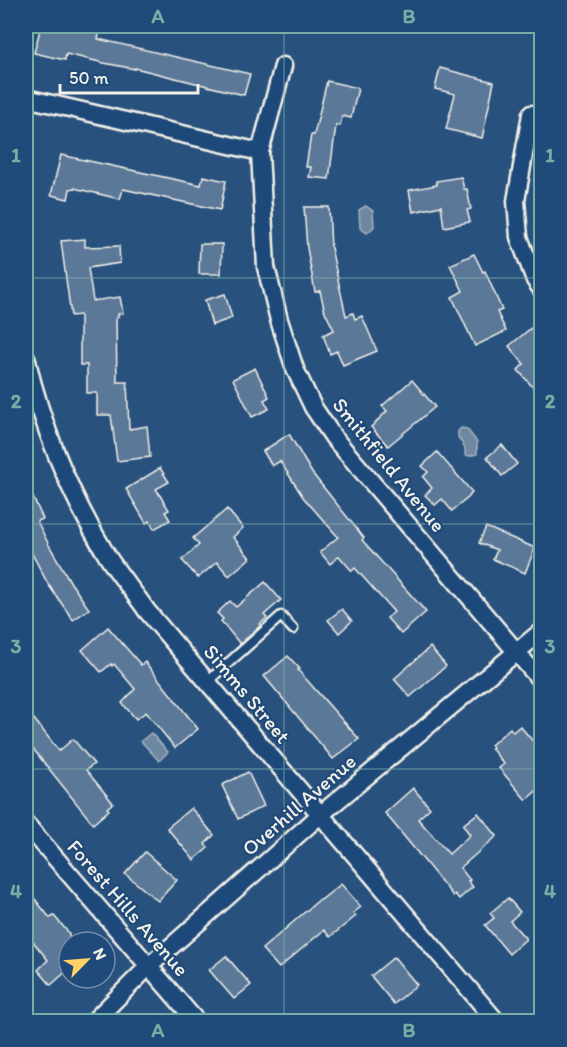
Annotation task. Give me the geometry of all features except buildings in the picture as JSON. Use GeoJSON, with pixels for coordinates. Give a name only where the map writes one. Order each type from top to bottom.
{"type":"FeatureCollection","features":[{"type":"Feature","properties":{"kind":"street","name":"Smithfield Avenue"},"geometry":{"type":"LineString","coordinates":[[284,66],[260,152],[266,267],[292,360],[313,407],[334,438],[542,682]]}},
{"type":"Feature","properties":{"kind":"street"},"geometry":{"type":"LineString","coordinates":[[26,98],[260,152]]}},
{"type":"Feature","properties":{"kind":"street"},"geometry":{"type":"LineString","coordinates":[[531,114],[516,201],[519,237],[535,280],[542,290]]}},
{"type":"Feature","properties":{"kind":"street","name":"Simms Street"},"geometry":{"type":"LineString","coordinates":[[26,357],[32,385],[75,497],[107,555],[147,610],[207,682],[497,1022]]}},
{"type":"Feature","properties":{"kind":"street","name":"Overhill Avenue"},"geometry":{"type":"LineString","coordinates":[[93,1022],[149,966],[320,815],[542,632]]}},
{"type":"Feature","properties":{"kind":"street","name":"Forest Hills Avenue"},"geometry":{"type":"LineString","coordinates":[[26,824],[196,1022]]}},
{"type":"Feature","properties":{"kind":"lane"},"geometry":{"type":"LineString","coordinates":[[207,682],[281,616],[293,629]]}},
{"type":"Feature","properties":{"kind":"water"},"geometry":{"type":"Polygon","coordinates":[[[366,206],[373,211],[374,227],[367,233],[360,228],[359,210],[366,206]]]}},
{"type":"Feature","properties":{"kind":"water"},"geometry":{"type":"Polygon","coordinates":[[[461,428],[467,429],[477,442],[477,454],[465,455],[465,448],[458,437],[458,431],[461,428]]]}},
{"type":"Feature","properties":{"kind":"water"},"geometry":{"type":"Polygon","coordinates":[[[151,733],[168,752],[159,761],[141,741],[151,733]]]}}]}
